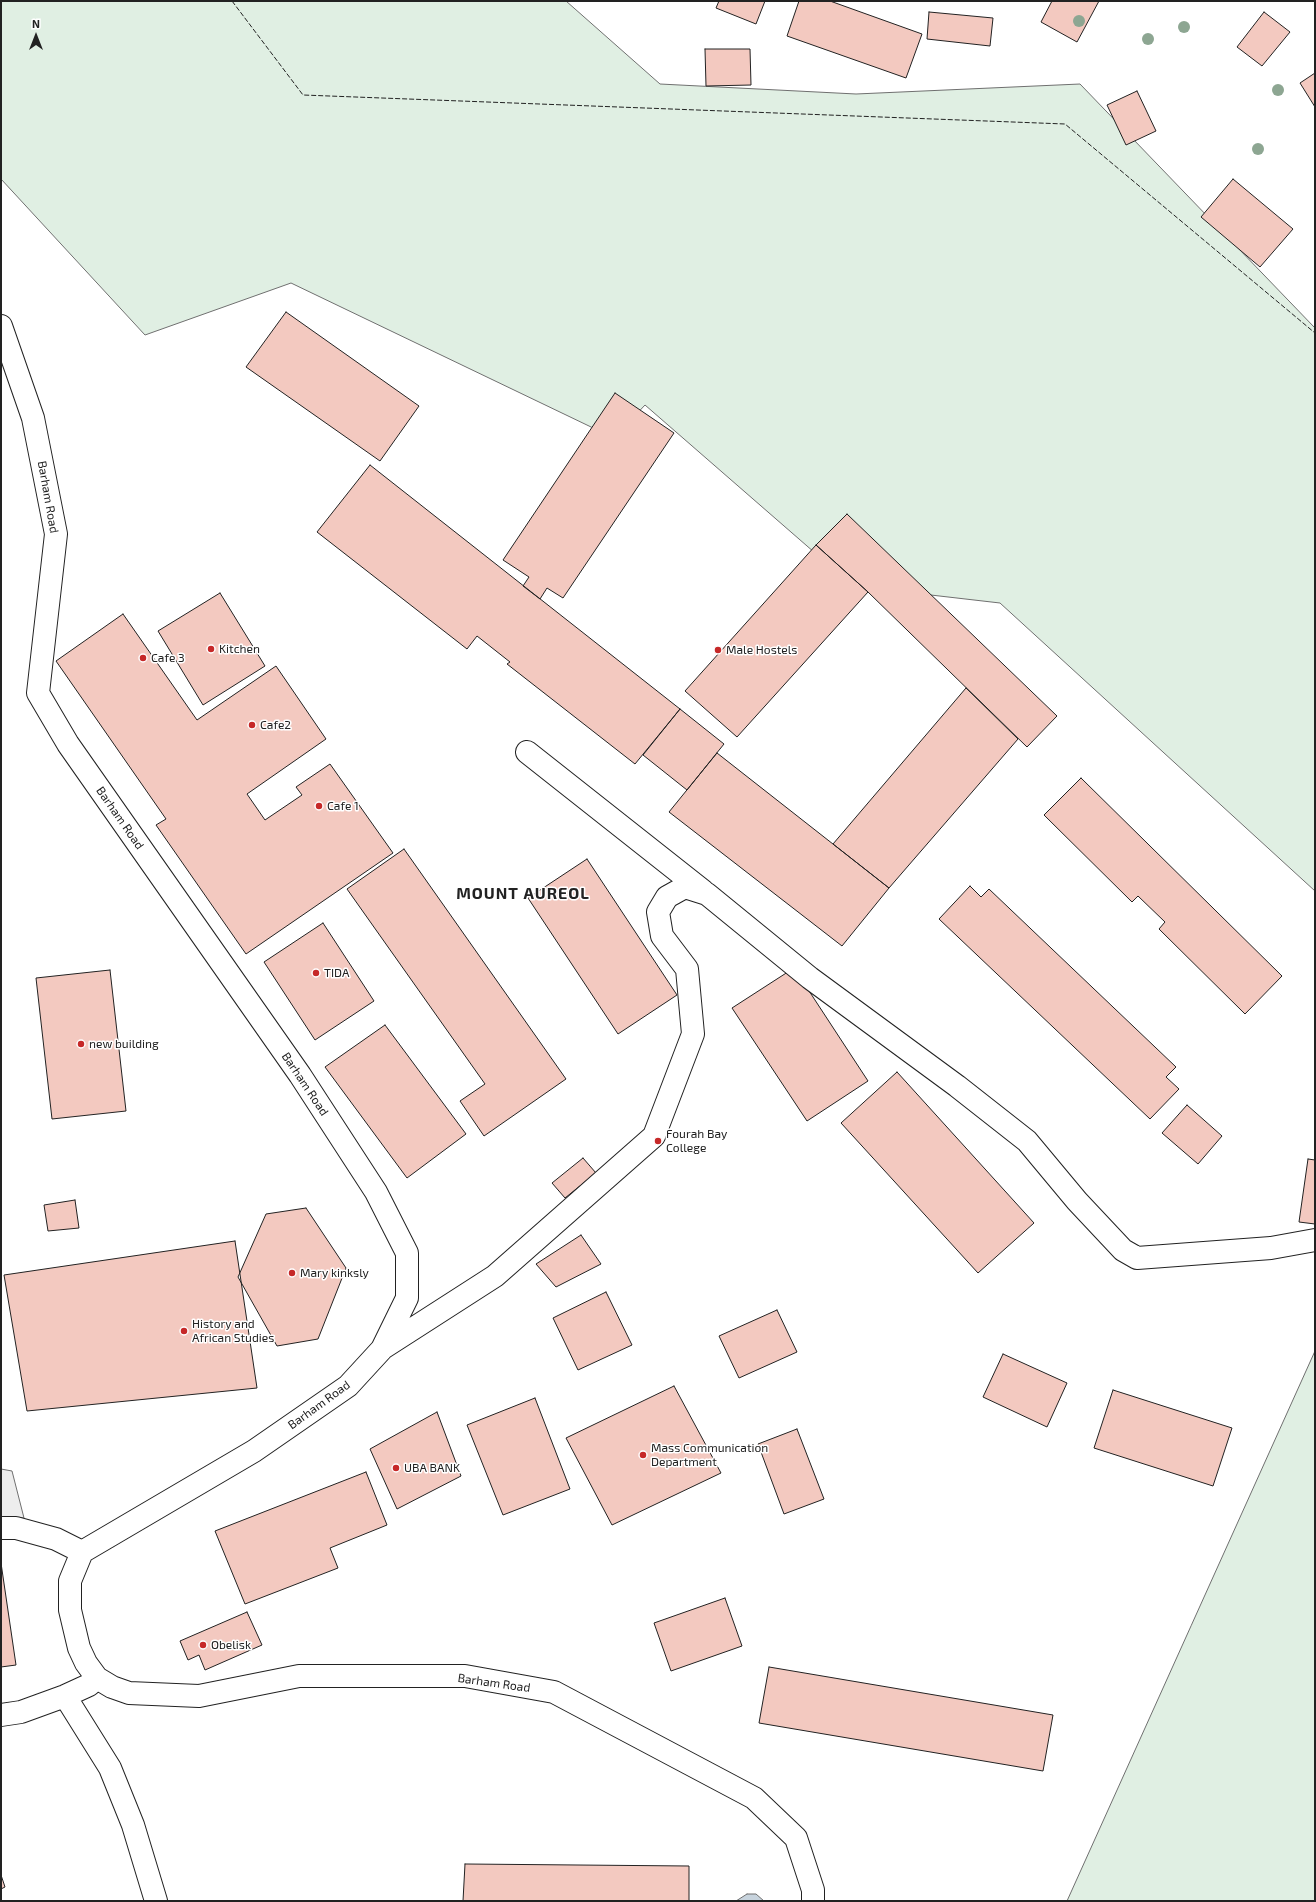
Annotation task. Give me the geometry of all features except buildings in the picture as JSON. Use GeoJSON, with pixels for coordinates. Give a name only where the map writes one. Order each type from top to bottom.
{"type":"FeatureCollection","features":[{"type":"Feature","properties":{"kind":"street","name":"Barham Road"},"geometry":{"type":"LineString","coordinates":[[1,326],[33,418],[56,534],[38,693],[68,744],[300,1075],[376,1192],[407,1253],[407,1298],[382,1349],[348,1386],[254,1451],[82,1552],[70,1581],[70,1610],[79,1648],[86,1663],[97,1678],[112,1687],[129,1693],[199,1696],[299,1676],[466,1676],[554,1692],[754,1798],[796,1838],[813,1890],[813,1901]]}},
{"type":"Feature","properties":{"kind":"street"},"geometry":{"type":"LineString","coordinates":[[527,752],[707,894],[810,978],[957,1086],[1027,1141],[1077,1201],[1123,1250],[1137,1258],[1271,1248],[1315,1240]]}},
{"type":"Feature","properties":{"kind":"street"},"geometry":{"type":"LineString","coordinates":[[382,1349],[495,1276],[654,1136],[693,1034],[687,968],[662,936],[658,912],[667,897],[685,888],[707,894]]}},
{"type":"Feature","properties":{"kind":"street"},"geometry":{"type":"LineString","coordinates":[[1,1528],[16,1528],[56,1539],[82,1552]]}},
{"type":"Feature","properties":{"kind":"street"},"geometry":{"type":"LineString","coordinates":[[1,1715],[21,1712],[66,1696],[89,1686],[97,1678]]}},
{"type":"Feature","properties":{"kind":"street"},"geometry":{"type":"LineString","coordinates":[[66,1696],[110,1768],[133,1825],[156,1901]]}},
{"type":"Feature","properties":{"kind":"green space"},"geometry":{"type":"Polygon","coordinates":[[[1,1],[566,1],[660,84],[856,94],[1080,84],[1315,328],[1315,891],[1000,603],[853,586],[645,405],[614,438],[291,283],[145,335],[1,179],[1,1]]]}},
{"type":"Feature","properties":{"kind":"green space"},"geometry":{"type":"Polygon","coordinates":[[[1315,1351],[1315,1901],[1067,1901],[1315,1351]]]}},
{"type":"Feature","properties":{"kind":"shaded area"},"geometry":{"type":"Polygon","coordinates":[[[1,1469],[12,1471],[24,1518],[1,1517],[1,1469]]]}},
{"type":"Feature","properties":{"kind":"shaded area"},"geometry":{"type":"Polygon","coordinates":[[[747,1894],[756,1894],[764,1901],[736,1901],[747,1894]]]}},
{"type":"Feature","properties":{"kind":"fence"},"geometry":{"type":"LineString","coordinates":[[232,1],[303,95],[1065,124],[1315,333]]}},
{"type":"Feature","properties":{"kind":"place","name":"Kitchen"},"geometry":{"type":"Point","coordinates":[211,649]}},
{"type":"Feature","properties":{"kind":"place","name":"Male Hostels"},"geometry":{"type":"Point","coordinates":[718,650]}},
{"type":"Feature","properties":{"kind":"place","name":"Cafe 3"},"geometry":{"type":"Point","coordinates":[143,658]}},
{"type":"Feature","properties":{"kind":"place","name":"Cafe2"},"geometry":{"type":"Point","coordinates":[252,725]}},
{"type":"Feature","properties":{"kind":"place","name":"Cafe 1"},"geometry":{"type":"Point","coordinates":[319,806]}},
{"type":"Feature","properties":{"kind":"place","name":"TIDA"},"geometry":{"type":"Point","coordinates":[316,973]}},
{"type":"Feature","properties":{"kind":"place","name":"new building"},"geometry":{"type":"Point","coordinates":[81,1044]}},
{"type":"Feature","properties":{"kind":"place","name":"Fourah Bay College"},"geometry":{"type":"Point","coordinates":[658,1141]}},
{"type":"Feature","properties":{"kind":"place","name":"Mary kinksly"},"geometry":{"type":"Point","coordinates":[292,1273]}},
{"type":"Feature","properties":{"kind":"place","name":"History and African Studies"},"geometry":{"type":"Point","coordinates":[184,1331]}},
{"type":"Feature","properties":{"kind":"place","name":"Mass Communication Department"},"geometry":{"type":"Point","coordinates":[643,1455]}},
{"type":"Feature","properties":{"kind":"place","name":"UBA BANK"},"geometry":{"type":"Point","coordinates":[396,1468]}},
{"type":"Feature","properties":{"kind":"place","name":"Obelisk"},"geometry":{"type":"Point","coordinates":[203,1645]}},
{"type":"Feature","properties":{"kind":"district","name":"MOUNT AUREOL"},"geometry":{"type":"Point","coordinates":[523,894]}}]}
